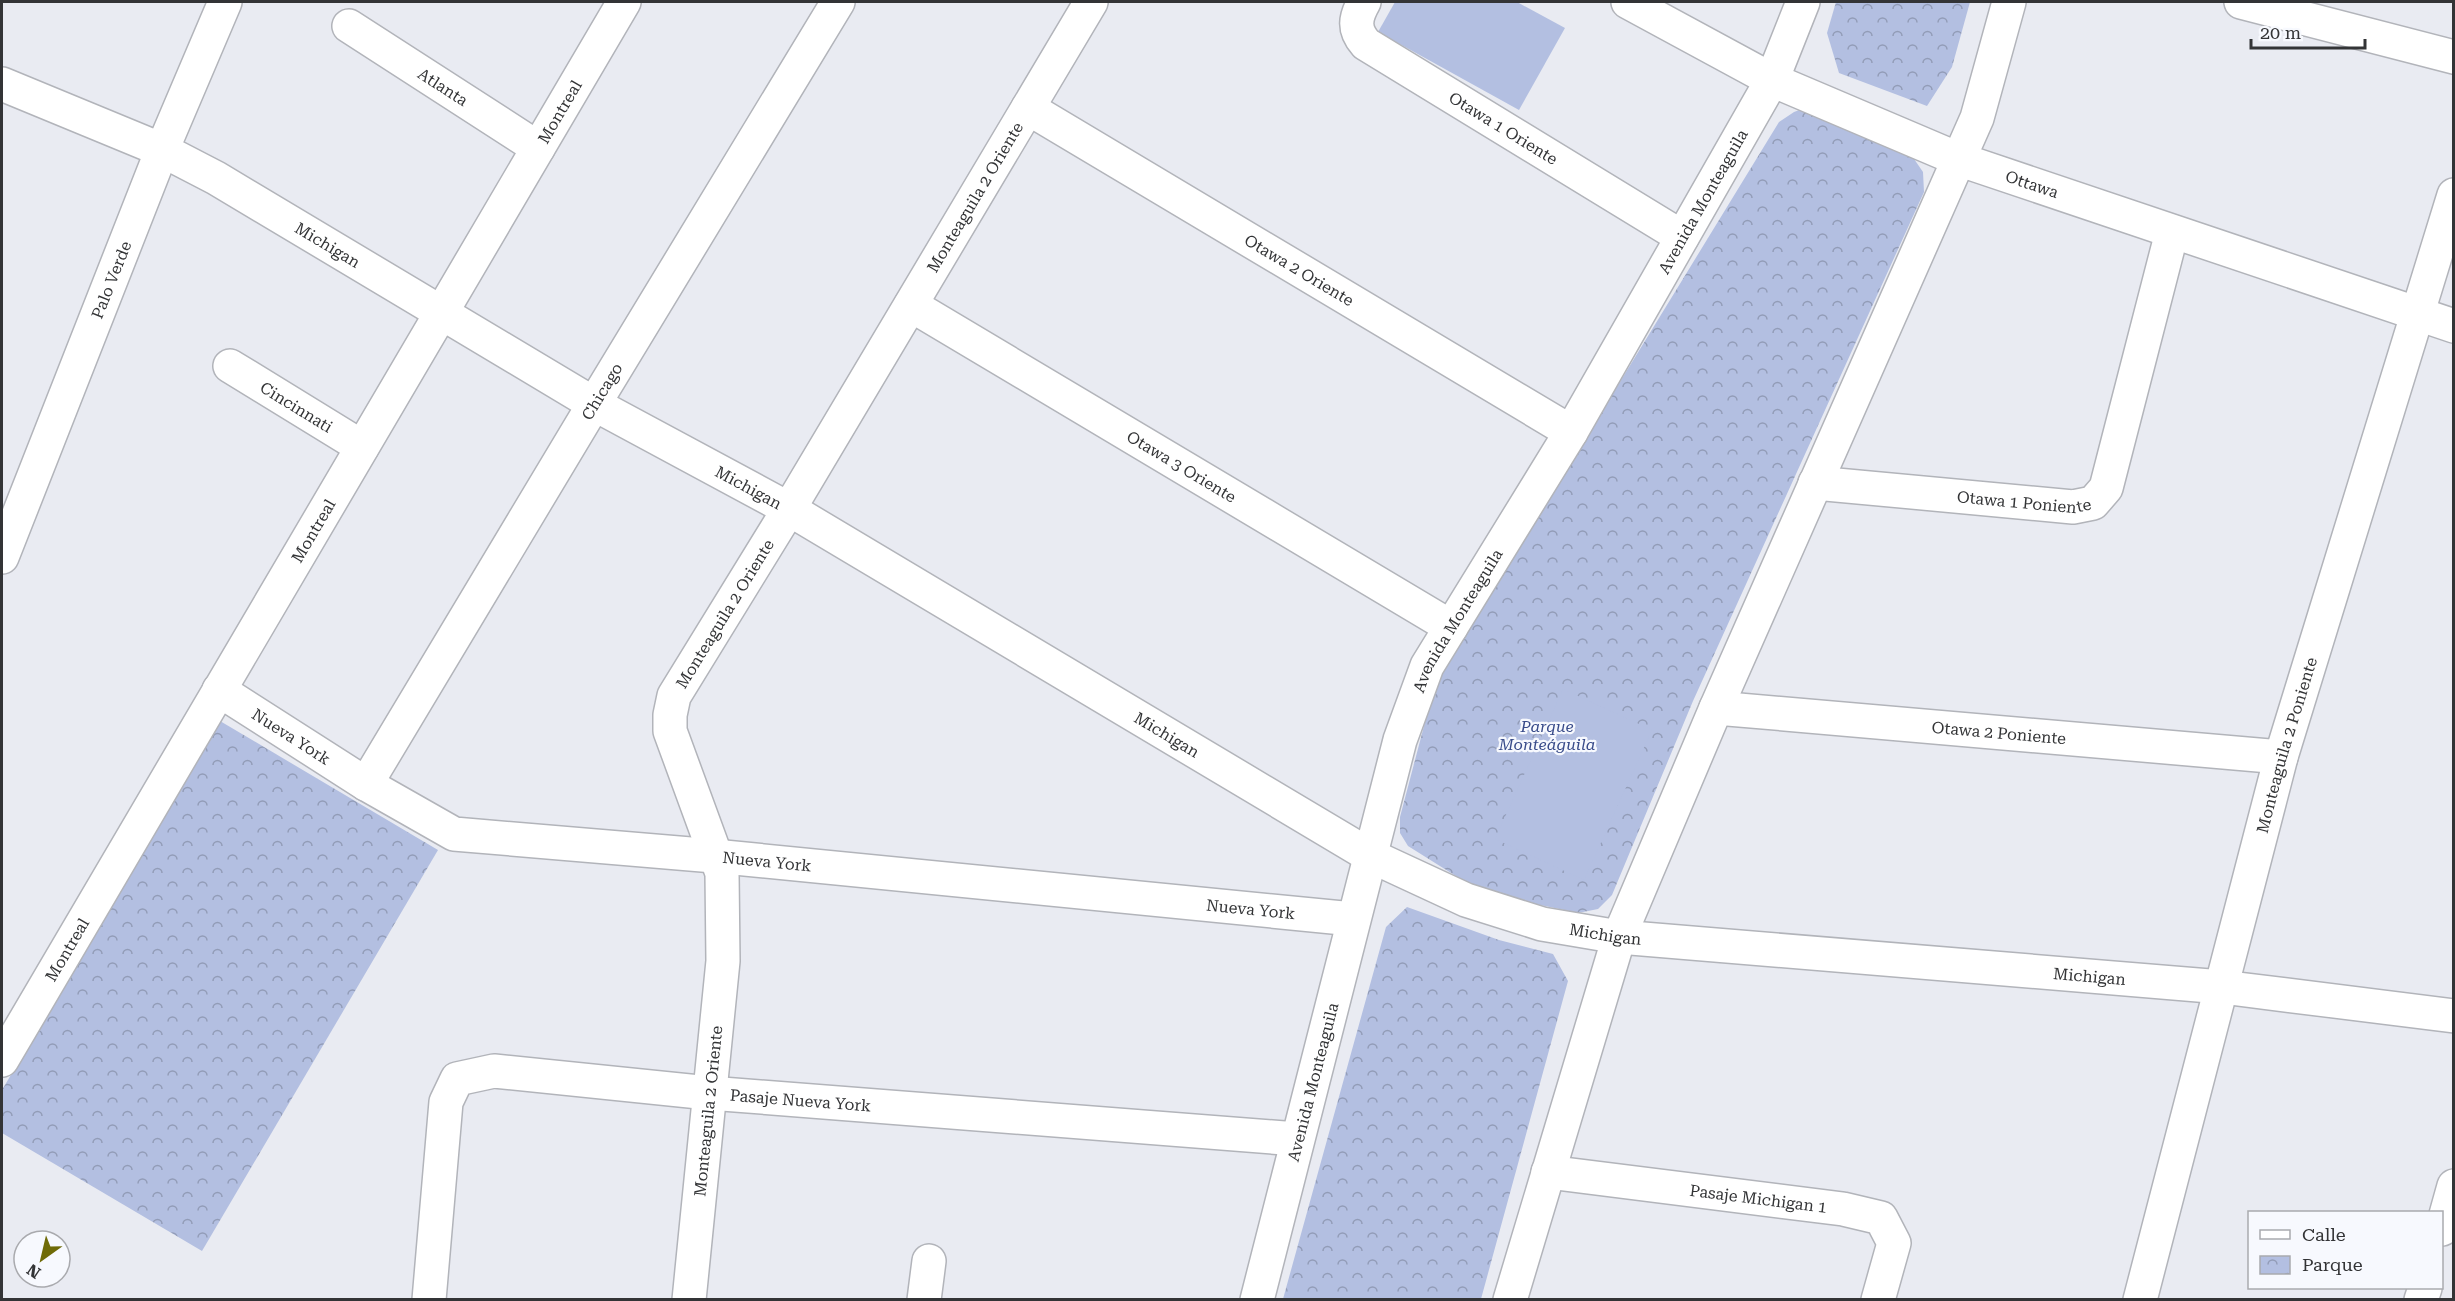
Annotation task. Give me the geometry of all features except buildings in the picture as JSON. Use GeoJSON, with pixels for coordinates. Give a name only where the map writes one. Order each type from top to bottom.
{"type":"FeatureCollection","features":[{"type":"Feature","properties":{"kind":"street","name":"Palo Verde"},"geometry":{"type":"LineString","coordinates":[[2,557],[162,150],[225,2]]}},
{"type":"Feature","properties":{"kind":"street","name":"Chicago"},"geometry":{"type":"LineString","coordinates":[[366,784],[838,2]]}},
{"type":"Feature","properties":{"kind":"street","name":"Monteaguila 2 Oriente"},"geometry":{"type":"LineString","coordinates":[[689,1299],[723,961],[722,873],[670,731],[670,715],[674,696],[789,509],[1091,2]]}},
{"type":"Feature","properties":{"kind":"street","name":"Otawa 1 Oriente"},"geometry":{"type":"LineString","coordinates":[[1364,2],[1355,25],[1366,44],[1682,237]]}},
{"type":"Feature","properties":{"kind":"street","name":"Ottawa"},"geometry":{"type":"LineString","coordinates":[[1628,2],[1772,80],[1958,159],[2454,326]]}},
{"type":"Feature","properties":{"kind":"street","name":"Avenida Monteaguila"},"geometry":{"type":"LineString","coordinates":[[1257,1299],[1369,855],[1400,740],[1426,666],[1571,432],[1772,80],[1803,2]]}},
{"type":"Feature","properties":{"kind":"street"},"geometry":{"type":"LineString","coordinates":[[1510,1299],[1619,937],[1716,708],[1977,118],[2009,2]]}},
{"type":"Feature","properties":{"kind":"street"},"geometry":{"type":"LineString","coordinates":[[2241,2],[2454,57]]}},
{"type":"Feature","properties":{"kind":"street","name":"Montreal"},"geometry":{"type":"LineString","coordinates":[[2,1060],[538,148],[615,5]]}},
{"type":"Feature","properties":{"kind":"street","name":"Atlanta"},"geometry":{"type":"LineString","coordinates":[[349,26],[538,148]]}},
{"type":"Feature","properties":{"kind":"street","name":"Michigan"},"geometry":{"type":"LineString","coordinates":[[2,84],[162,150],[216,178],[594,404],[789,509],[1369,855],[1466,900],[1542,924],[1619,937],[2222,987],[2454,1016]]}},
{"type":"Feature","properties":{"kind":"street","name":"Otawa 2 Oriente"},"geometry":{"type":"LineString","coordinates":[[1028,108],[1571,432]]}},
{"type":"Feature","properties":{"kind":"street","name":"Monteaguila 2 Poniente"},"geometry":{"type":"LineString","coordinates":[[2140,1299],[2281,757],[2454,195]]}},
{"type":"Feature","properties":{"kind":"street","name":"Otawa 1 Poniente"},"geometry":{"type":"LineString","coordinates":[[1815,483],[2073,507],[2093,503],[2106,488],[2172,232]]}},
{"type":"Feature","properties":{"kind":"street","name":"Otawa 3 Oriente"},"geometry":{"type":"LineString","coordinates":[[911,305],[1451,627]]}},
{"type":"Feature","properties":{"kind":"street","name":"Cincinnati"},"geometry":{"type":"LineString","coordinates":[[230,366],[362,447]]}},
{"type":"Feature","properties":{"kind":"street","name":"Nueva York"},"geometry":{"type":"LineString","coordinates":[[219,690],[366,784],[454,834],[714,856],[1353,919]]}},
{"type":"Feature","properties":{"kind":"street","name":"Otawa 2 Poniente"},"geometry":{"type":"LineString","coordinates":[[1716,708],[2281,757]]}},
{"type":"Feature","properties":{"kind":"street","name":"Pasaje Nueva York"},"geometry":{"type":"LineString","coordinates":[[429,1299],[446,1102],[457,1079],[494,1071],[709,1093],[1298,1140]]}},
{"type":"Feature","properties":{"kind":"street","name":"Pasaje Michigan 1"},"geometry":{"type":"LineString","coordinates":[[1548,1172],[1843,1209],[1881,1218],[1894,1243],[1878,1299]]}},
{"type":"Feature","properties":{"kind":"street"},"geometry":{"type":"LineString","coordinates":[[2443,1225],[2454,1186]]}},
{"type":"Feature","properties":{"kind":"street"},"geometry":{"type":"LineString","coordinates":[[924,1299],[929,1261]]}},
{"type":"Feature","properties":{"kind":"green space"},"geometry":{"type":"Polygon","coordinates":[[[1395,2],[1517,2],[1565,28],[1519,110],[1378,32],[1395,2]]]}},
{"type":"Feature","properties":{"kind":"green space"},"geometry":{"type":"Polygon","coordinates":[[[1836,2],[1970,2],[1952,67],[1927,106],[1839,73],[1827,33],[1836,2]]]}},
{"type":"Feature","properties":{"kind":"green space","name":"Parque Monteáguila"},"geometry":{"type":"Polygon","coordinates":[[[1802,109],[1912,156],[1923,172],[1924,192],[1693,701],[1612,895],[1598,909],[1578,913],[1522,901],[1467,883],[1408,846],[1400,833],[1400,817],[1436,686],[1446,666],[1779,122],[1802,109]]]}},
{"type":"Feature","properties":{"kind":"green space"},"geometry":{"type":"Polygon","coordinates":[[[1563,689],[1652,730],[1584,880],[1495,839],[1563,689]]]}},
{"type":"Feature","properties":{"kind":"green space"},"geometry":{"type":"Polygon","coordinates":[[[220,721],[438,850],[202,1251],[2,1133],[2,1090],[220,721]]]}},
{"type":"Feature","properties":{"kind":"green space"},"geometry":{"type":"Polygon","coordinates":[[[1407,907],[1499,940],[1553,954],[1568,981],[1481,1299],[1283,1299],[1386,927],[1407,907]]]}}]}
